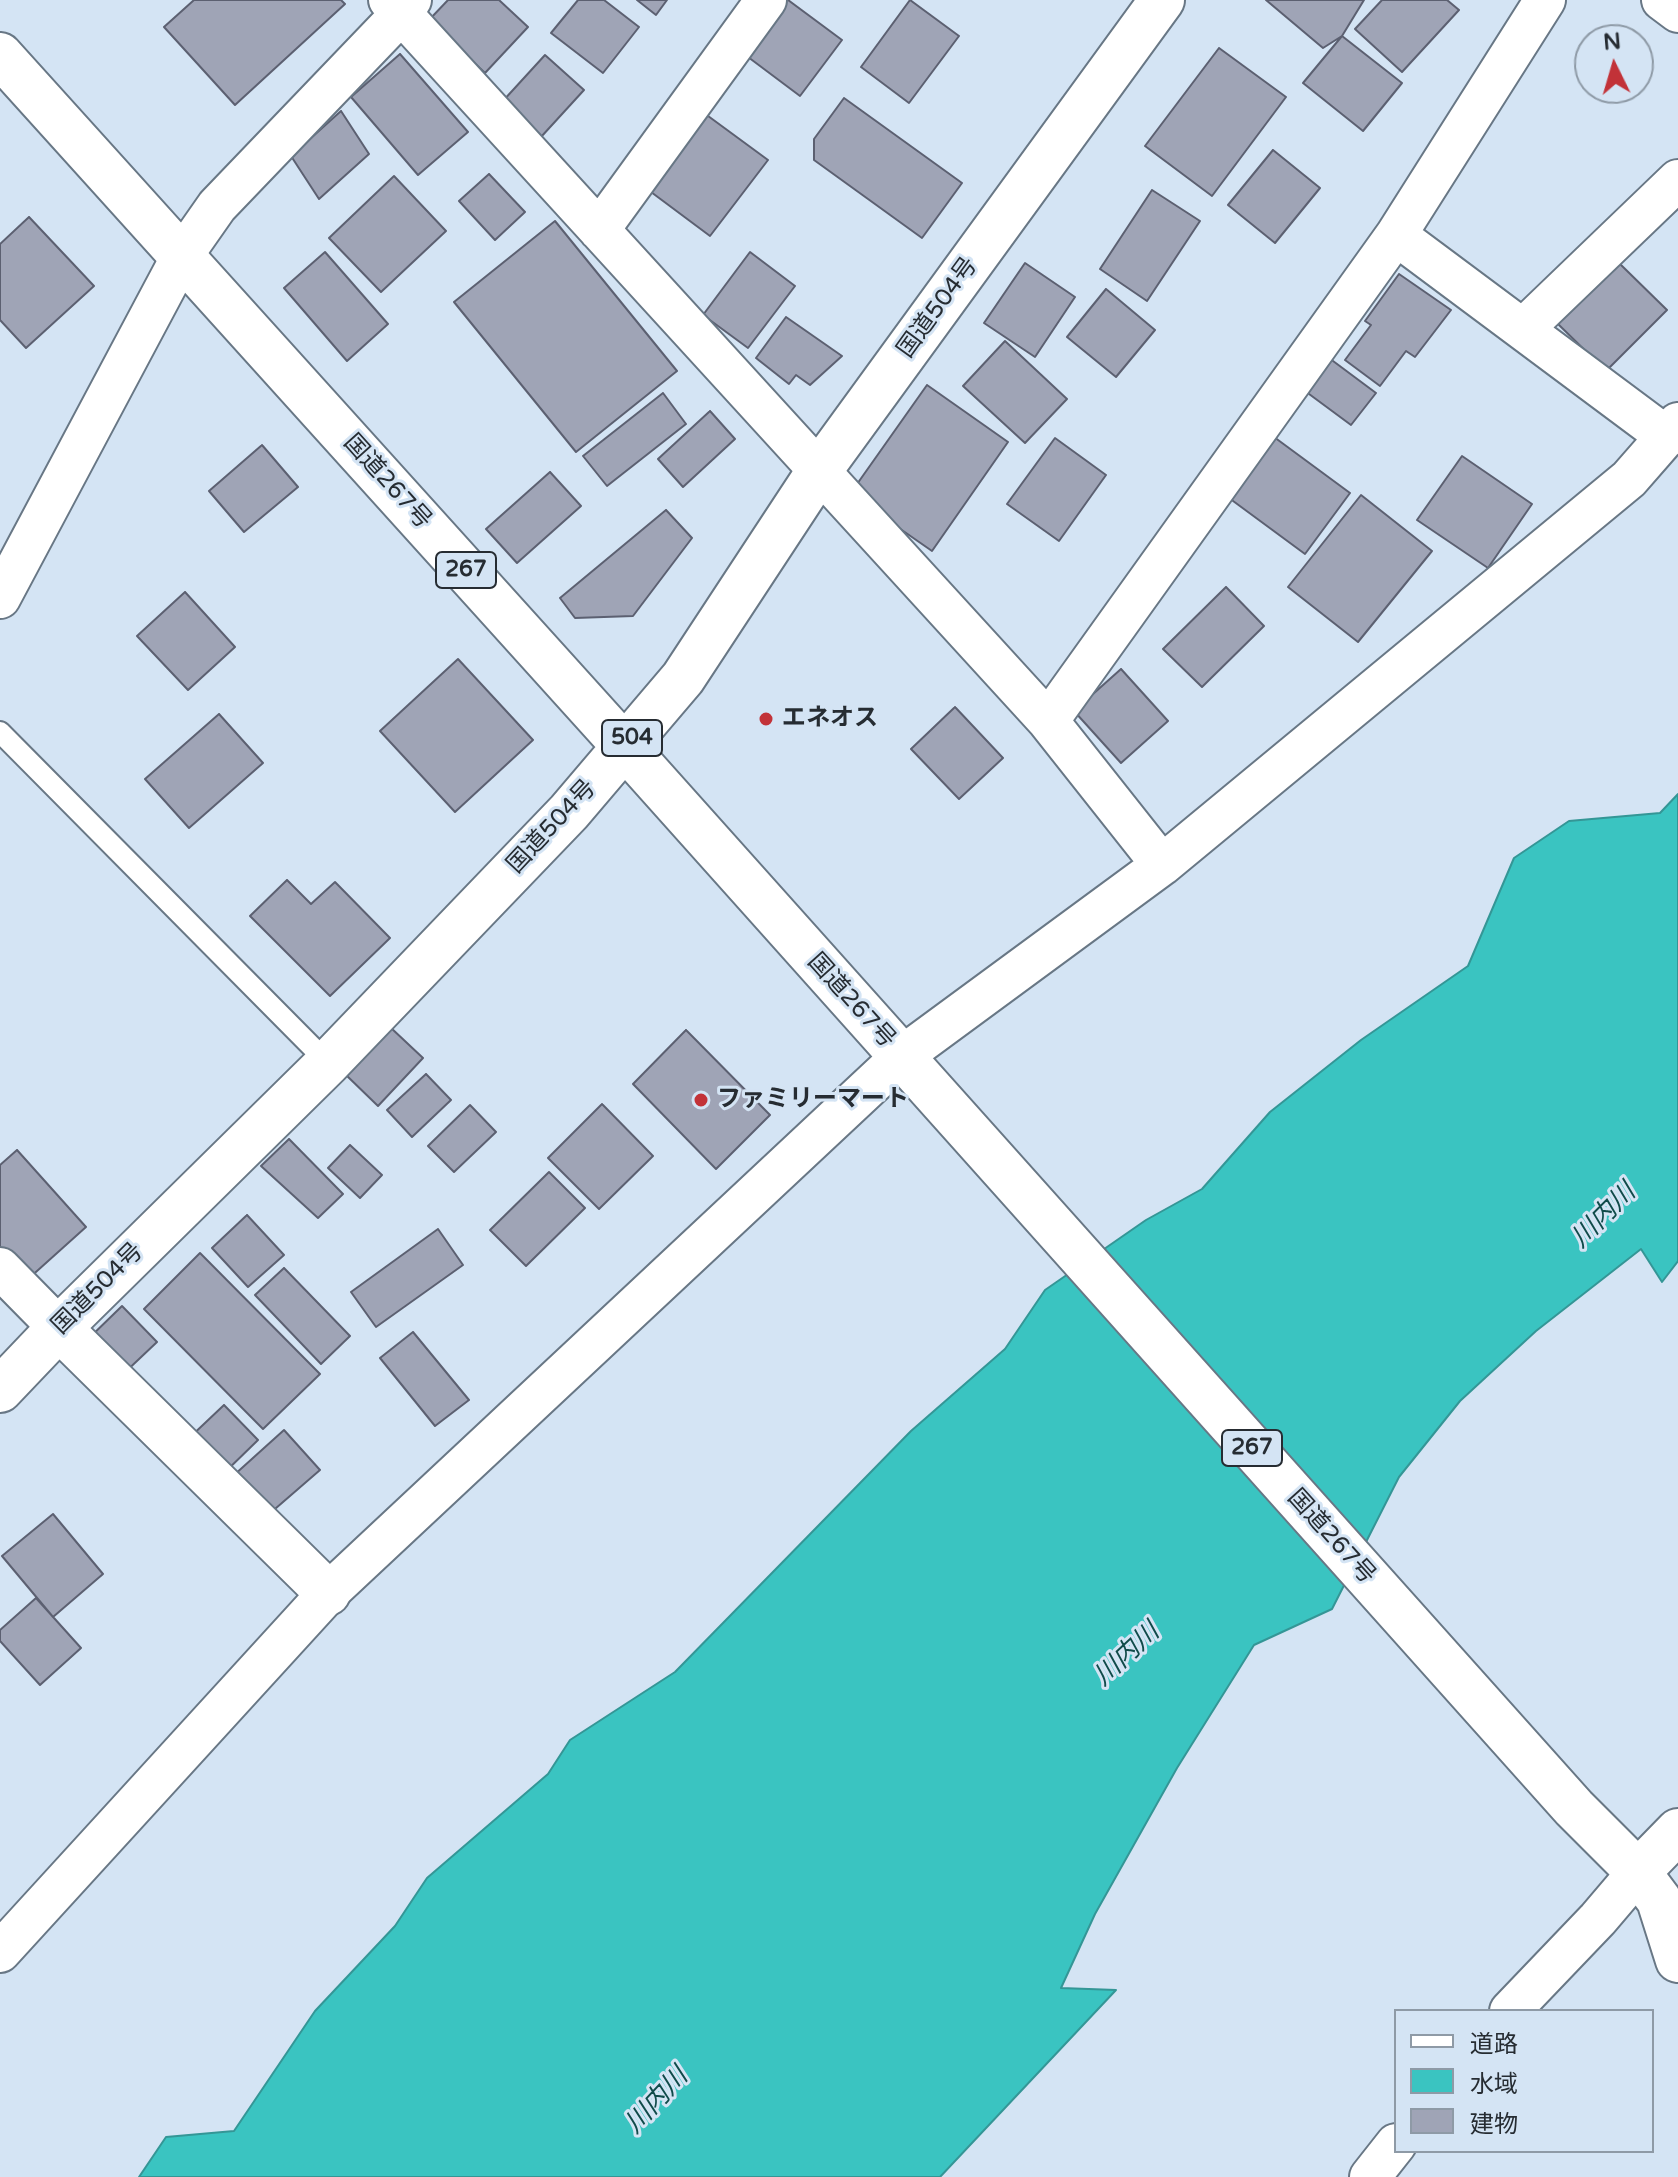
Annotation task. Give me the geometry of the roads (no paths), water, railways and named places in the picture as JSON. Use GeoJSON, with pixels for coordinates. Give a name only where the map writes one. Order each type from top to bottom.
{"type":"FeatureCollection","features":[{"type":"Feature","properties":{"kind":"main road","name":"国道504号"},"geometry":{"type":"LineString","coordinates":[[0,1390],[328,1063],[569,812],[683,678],[819,471],[1162,0]]}},
{"type":"Feature","properties":{"kind":"main road","name":"国道267号"},"geometry":{"type":"LineString","coordinates":[[0,55],[625,747],[1574,1808],[1638,1872],[1659,1900],[1678,1960]]}},
{"type":"Feature","properties":{"kind":"main road"},"geometry":{"type":"LineString","coordinates":[[59,1328],[328,1593]]}},
{"type":"Feature","properties":{"kind":"main road"},"geometry":{"type":"LineString","coordinates":[[1638,1872],[1678,1831]]}},
{"type":"Feature","properties":{"kind":"street"},"geometry":{"type":"LineString","coordinates":[[599,230],[766,0]]}},
{"type":"Feature","properties":{"kind":"street"},"geometry":{"type":"LineString","coordinates":[[1048,721],[1396,235],[1545,0]]}},
{"type":"Feature","properties":{"kind":"street"},"geometry":{"type":"LineString","coordinates":[[1662,0],[1678,12]]}},
{"type":"Feature","properties":{"kind":"street"},"geometry":{"type":"LineString","coordinates":[[0,598],[182,256],[217,206],[400,5],[599,230],[1048,721],[1162,865]]}},
{"type":"Feature","properties":{"kind":"street"},"geometry":{"type":"LineString","coordinates":[[1523,329],[1678,180]]}},
{"type":"Feature","properties":{"kind":"street"},"geometry":{"type":"LineString","coordinates":[[0,1952],[328,1593],[915,1073],[1629,479],[1672,430],[1523,329],[1396,235]]}},
{"type":"Feature","properties":{"kind":"street"},"geometry":{"type":"LineString","coordinates":[[0,1268],[59,1328]]}},
{"type":"Feature","properties":{"kind":"street"},"geometry":{"type":"LineString","coordinates":[[1512,2009],[1638,1872]]}},
{"type":"Feature","properties":{"kind":"street"},"geometry":{"type":"LineString","coordinates":[[1370,2177],[1394,2147]]}},
{"type":"Feature","properties":{"kind":"lane"},"geometry":{"type":"LineString","coordinates":[[0,732],[328,1063]]}},
{"type":"Feature","properties":{"kind":"water","name":"川内川"},"geometry":{"type":"Polygon","coordinates":[[[1678,794],[1678,1261],[1662,1282],[1641,1249],[1536,1331],[1460,1401],[1399,1477],[1332,1609],[1254,1645],[1177,1768],[1095,1914],[1061,1988],[1116,1990],[940,2177],[139,2177],[166,2137],[234,2131],[315,2011],[395,1926],[427,1878],[548,1774],[570,1740],[675,1672],[911,1431],[1005,1349],[1045,1290],[1146,1220],[1202,1189],[1270,1112],[1361,1040],[1468,966],[1514,858],[1569,821],[1660,813],[1678,794]]]}},
{"type":"Feature","properties":{"kind":"place","name":"エネオス"},"geometry":{"type":"Point","coordinates":[766,719]}},
{"type":"Feature","properties":{"kind":"place","name":"ファミリーマート"},"geometry":{"type":"Point","coordinates":[701,1100]}}]}
